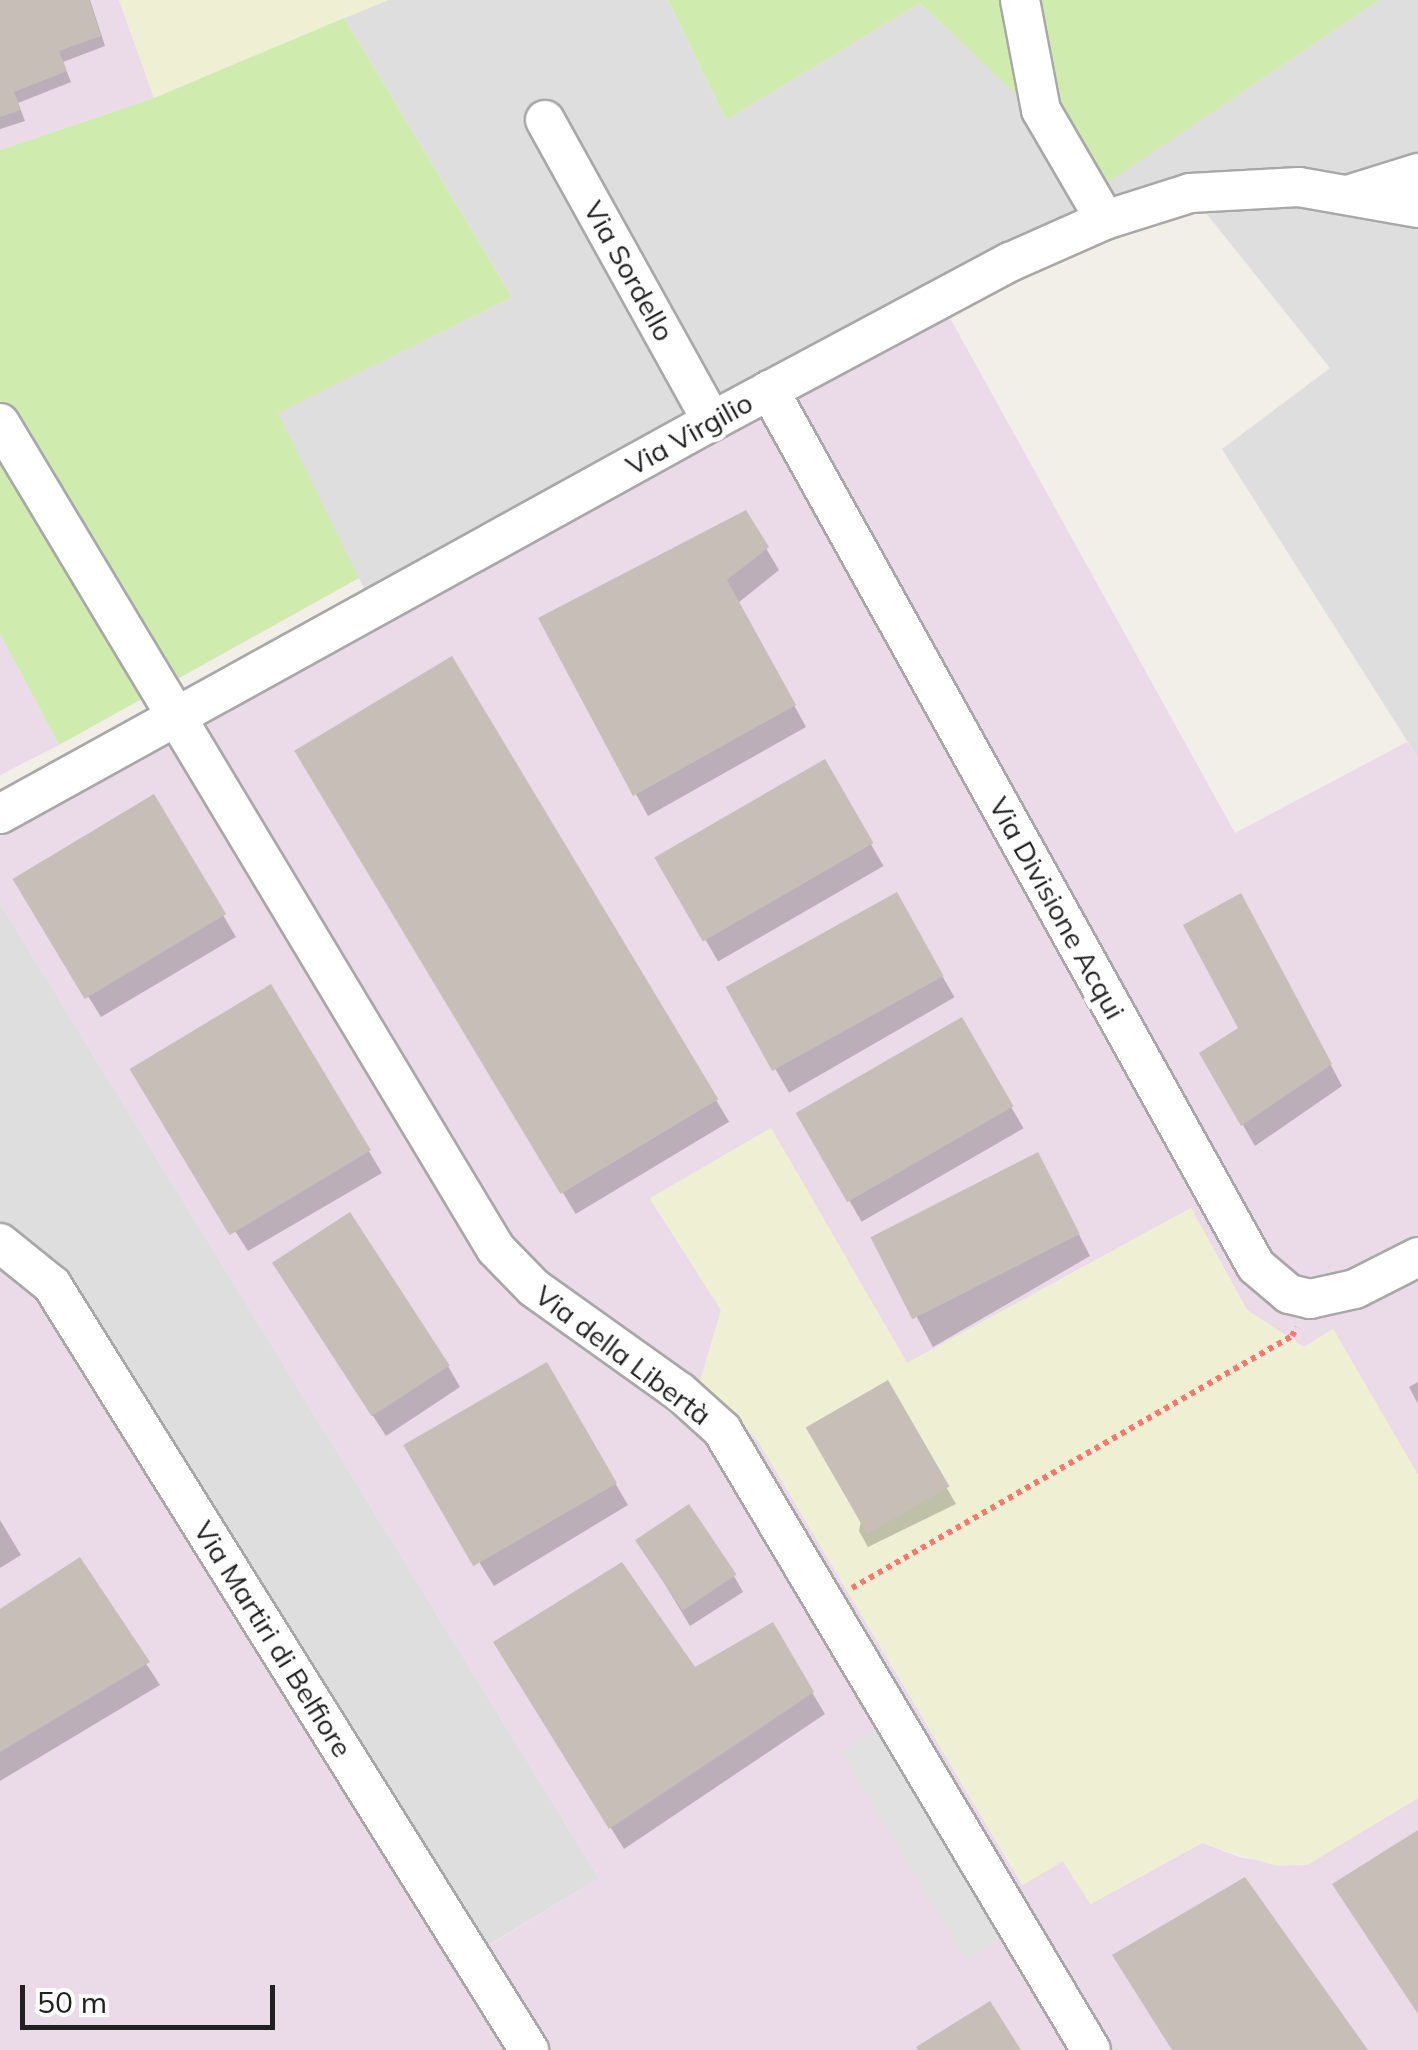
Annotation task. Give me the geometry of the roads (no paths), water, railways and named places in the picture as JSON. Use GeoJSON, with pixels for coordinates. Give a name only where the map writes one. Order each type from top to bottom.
{"type":"FeatureCollection","features":[{"type":"Feature","properties":{"kind":"street"},"geometry":{"type":"LineString","coordinates":[[1020,0],[1041,110],[1105,220]]}},
{"type":"Feature","properties":{"kind":"street","name":"Via Sordello"},"geometry":{"type":"LineString","coordinates":[[545,120],[712,421]]}},
{"type":"Feature","properties":{"kind":"street"},"geometry":{"type":"LineString","coordinates":[[1354,192],[1418,173]]}},
{"type":"Feature","properties":{"kind":"street","name":"Via Virgilio"},"geometry":{"type":"LineString","coordinates":[[0,814],[769,390],[1010,262],[1105,220],[1190,193],[1299,187],[1354,192],[1418,208]]}},
{"type":"Feature","properties":{"kind":"street","name":"Via Divisione Acqui"},"geometry":{"type":"LineString","coordinates":[[769,390],[1256,1266],[1289,1294],[1310,1299],[1354,1290],[1418,1256]]}},
{"type":"Feature","properties":{"kind":"street","name":"Via della Libertà"},"geometry":{"type":"LineString","coordinates":[[0,424],[496,1249],[534,1288],[680,1392],[722,1430],[828,1602],[1091,2050]]}},
{"type":"Feature","properties":{"kind":"street","name":"Via Martiri di Belfiore"},"geometry":{"type":"LineString","coordinates":[[0,1243],[52,1285],[530,2050]]}}]}
